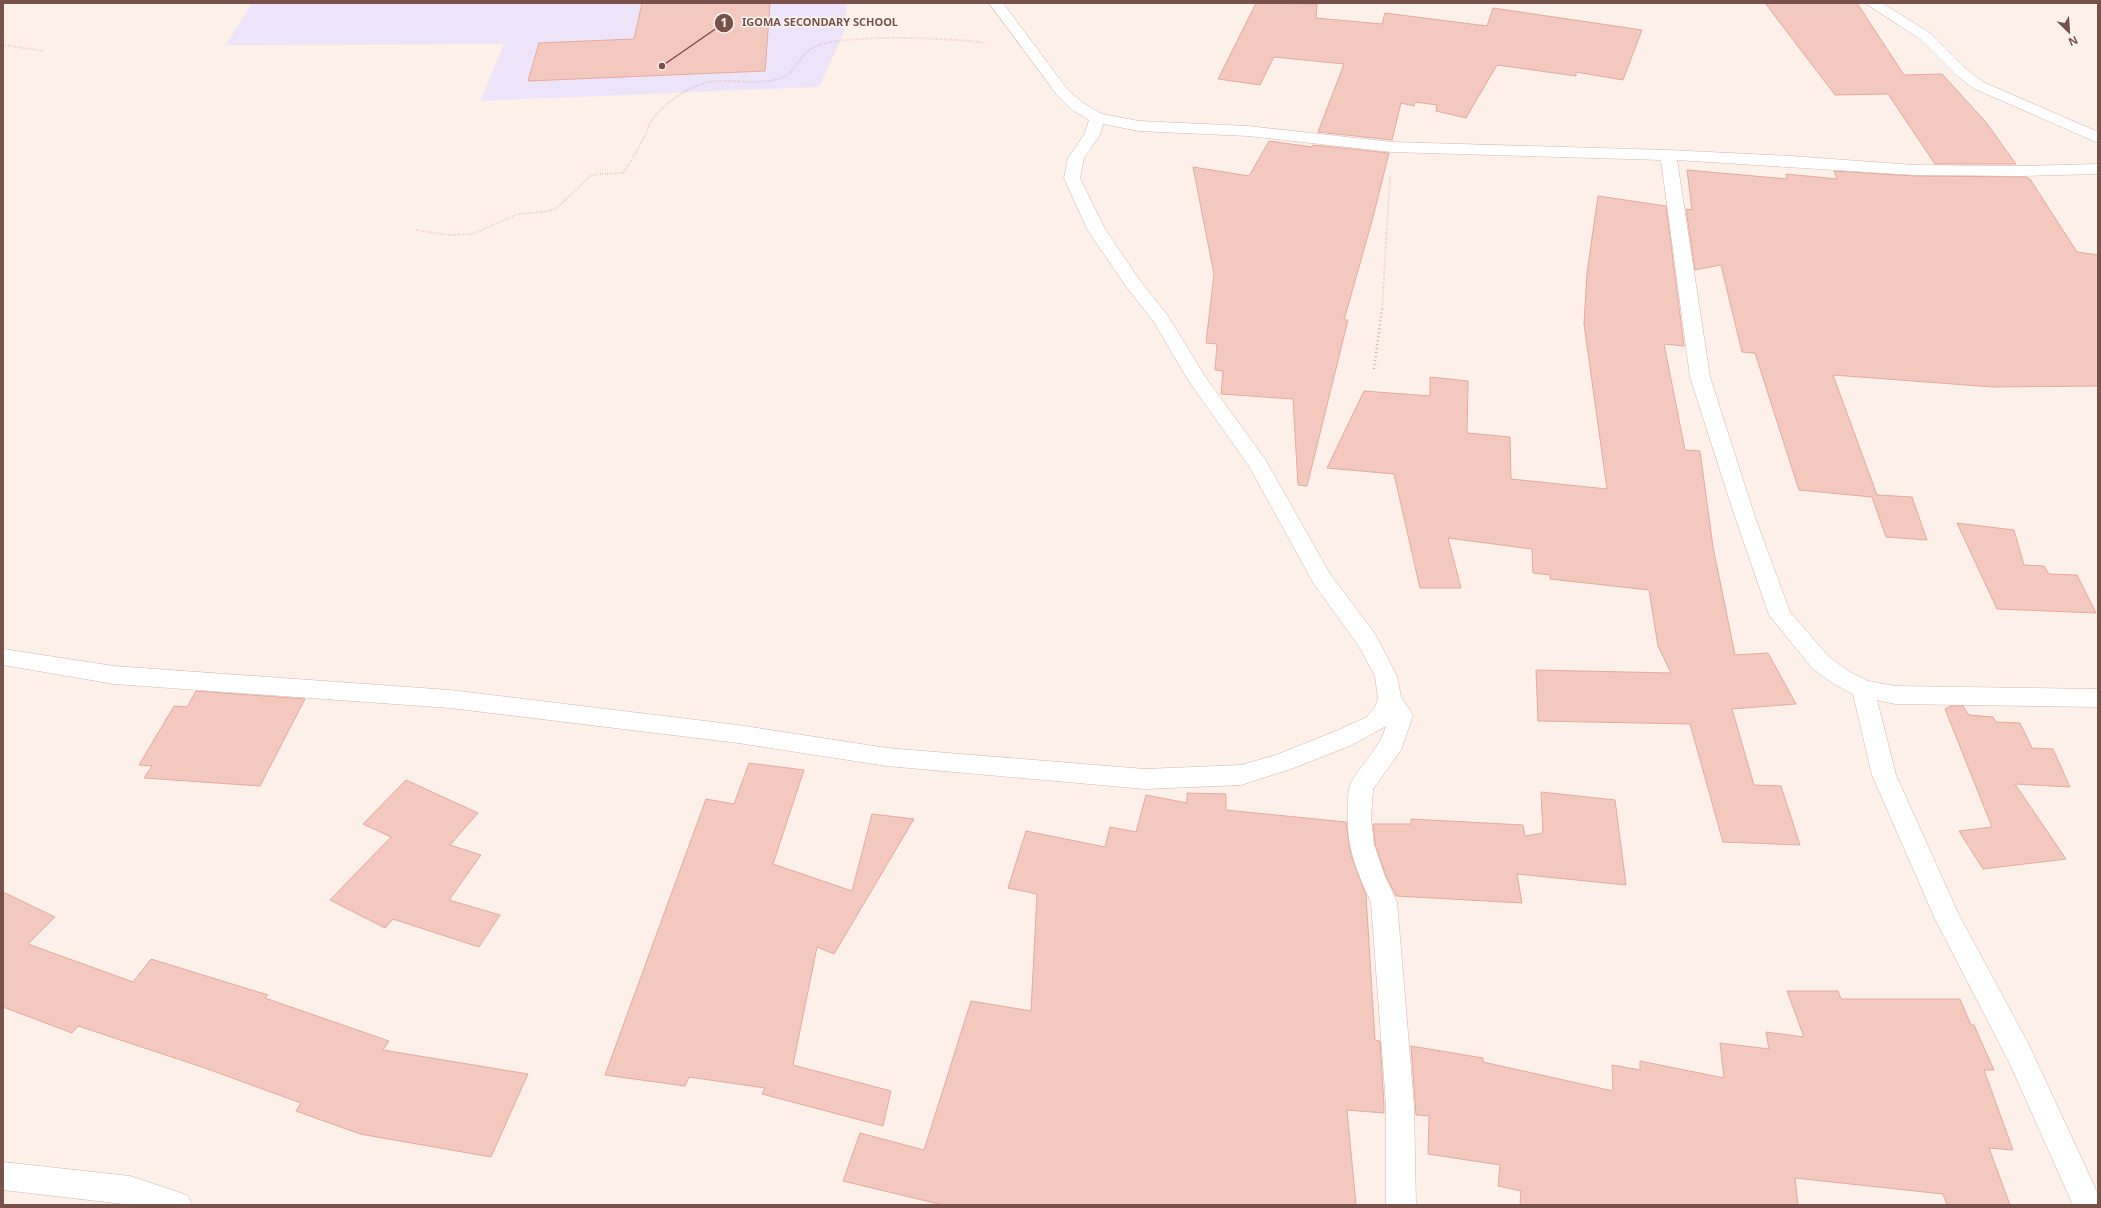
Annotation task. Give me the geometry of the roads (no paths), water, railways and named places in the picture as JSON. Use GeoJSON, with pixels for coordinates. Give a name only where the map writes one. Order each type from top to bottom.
{"type":"FeatureCollection","features":[{"type":"Feature","properties":{"kind":"street"},"geometry":{"type":"LineString","coordinates":[[996,3],[1034,51],[1062,92],[1077,106],[1097,118],[1138,126],[1248,131],[1392,147],[1668,155],[1791,161],[1914,170],[2021,171],[2098,169]]}},
{"type":"Feature","properties":{"kind":"street"},"geometry":{"type":"LineString","coordinates":[[1872,3],[1925,36],[1961,72],[1978,85],[2098,138]]}},
{"type":"Feature","properties":{"kind":"street"},"geometry":{"type":"LineString","coordinates":[[1097,118],[1092,135],[1076,158],[1072,178],[1096,229],[1131,281],[1162,320],[1198,380],[1258,464],[1322,579],[1367,640],[1386,676],[1390,699],[1400,715],[1392,743],[1361,787],[1359,819],[1364,850],[1372,877],[1384,902],[1400,1105],[1401,1205]]}},
{"type":"Feature","properties":{"kind":"street"},"geometry":{"type":"LineString","coordinates":[[1668,155],[1700,377],[1745,517],[1780,615],[1821,663],[1842,678],[1862,689],[1895,695],[2098,698]]}},
{"type":"Feature","properties":{"kind":"street"},"geometry":{"type":"LineString","coordinates":[[3,657],[114,675],[450,699],[738,734],[887,757],[1144,779],[1241,775],[1282,762],[1344,738],[1375,723],[1385,712],[1390,699]]}},
{"type":"Feature","properties":{"kind":"street"},"geometry":{"type":"LineString","coordinates":[[1862,689],[1884,775],[1948,919],[2019,1054],[2088,1205]]}},
{"type":"Feature","properties":{"kind":"street"},"geometry":{"type":"LineString","coordinates":[[3,1176],[130,1190],[178,1205]]}},
{"type":"Feature","properties":{"kind":"place","name":"IGOMA SECONDARY SCHOOL"},"geometry":{"type":"Point","coordinates":[662,66]}}]}
